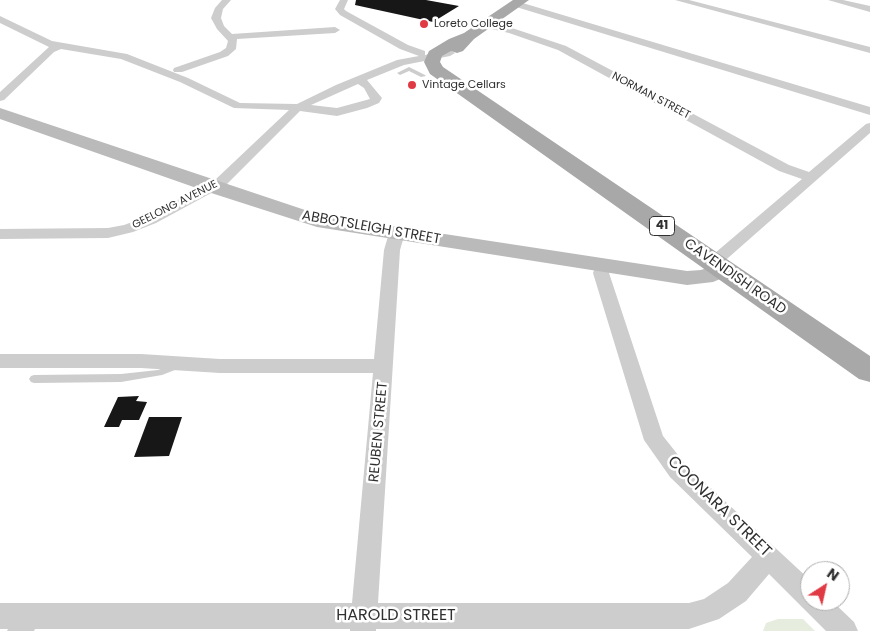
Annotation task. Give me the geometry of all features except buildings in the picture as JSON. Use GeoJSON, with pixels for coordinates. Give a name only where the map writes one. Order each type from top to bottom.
{"type":"FeatureCollection","features":[{"type":"Feature","properties":{"kind":"main road"},"geometry":{"type":"LineString","coordinates":[[422,56],[449,49],[520,2]]}},
{"type":"Feature","properties":{"kind":"main road"},"geometry":{"type":"LineString","coordinates":[[449,49],[446,63],[453,80]]}},
{"type":"Feature","properties":{"kind":"main road","name":"CAVENDISH ROAD"},"geometry":{"type":"LineString","coordinates":[[422,56],[432,62],[436,70],[870,371]]}},
{"type":"Feature","properties":{"kind":"street"},"geometry":{"type":"LineString","coordinates":[[178,70],[224,54],[231,49],[233,42],[220,27],[216,18],[219,8],[228,0]]}},
{"type":"Feature","properties":{"kind":"street"},"geometry":{"type":"LineString","coordinates":[[344,0],[339,9],[343,13],[422,56]]}},
{"type":"Feature","properties":{"kind":"street"},"geometry":{"type":"LineString","coordinates":[[679,0],[870,50]]}},
{"type":"Feature","properties":{"kind":"street"},"geometry":{"type":"LineString","coordinates":[[832,0],[870,7]]}},
{"type":"Feature","properties":{"kind":"street"},"geometry":{"type":"LineString","coordinates":[[848,0],[870,7]]}},
{"type":"Feature","properties":{"kind":"street"},"geometry":{"type":"LineString","coordinates":[[520,2],[765,76],[870,105]]}},
{"type":"Feature","properties":{"kind":"street"},"geometry":{"type":"LineString","coordinates":[[0,9],[71,43],[136,54],[178,70],[216,89],[220,96]]}},
{"type":"Feature","properties":{"kind":"street"},"geometry":{"type":"LineString","coordinates":[[0,19],[57,47],[123,56],[184,80],[238,106],[297,108],[337,112],[370,104],[376,98],[368,86],[359,79]]}},
{"type":"Feature","properties":{"kind":"street","name":"NORMAN STREET"},"geometry":{"type":"LineString","coordinates":[[486,25],[512,31],[562,48],[784,168],[812,178]]}},
{"type":"Feature","properties":{"kind":"street"},"geometry":{"type":"LineString","coordinates":[[230,38],[335,30]]}},
{"type":"Feature","properties":{"kind":"street"},"geometry":{"type":"LineString","coordinates":[[0,98],[50,50],[57,47]]}},
{"type":"Feature","properties":{"kind":"street","name":"GEELONG AVENUE"},"geometry":{"type":"LineString","coordinates":[[0,234],[108,233],[128,229],[151,220],[221,182],[297,108],[359,79],[401,67],[422,56]]}},
{"type":"Feature","properties":{"kind":"street"},"geometry":{"type":"LineString","coordinates":[[765,76],[870,111]]}},
{"type":"Feature","properties":{"kind":"street","name":"ABBOTSLEIGH STREET"},"geometry":{"type":"LineString","coordinates":[[0,113],[212,187],[317,221],[687,278],[705,277],[719,265]]}},
{"type":"Feature","properties":{"kind":"street"},"geometry":{"type":"LineString","coordinates":[[719,265],[870,127]]}},
{"type":"Feature","properties":{"kind":"street","name":"REUBEN STREET"},"geometry":{"type":"LineString","coordinates":[[363,623],[392,250],[397,233]]}},
{"type":"Feature","properties":{"kind":"street","name":"COONARA STREET"},"geometry":{"type":"LineString","coordinates":[[603,264],[601,273],[654,440],[678,471],[800,587]]}},
{"type":"Feature","properties":{"kind":"street"},"geometry":{"type":"LineString","coordinates":[[0,361],[142,361],[220,366],[384,366]]}},
{"type":"Feature","properties":{"kind":"street","name":"HAROLD STREET"},"geometry":{"type":"LineString","coordinates":[[0,616],[24,623],[363,623],[689,616],[710,610],[737,592],[769,556]]}},
{"type":"Feature","properties":{"kind":"street"},"geometry":{"type":"LineString","coordinates":[[824,611],[845,631]]}},
{"type":"Feature","properties":{"kind":"lane"},"geometry":{"type":"LineString","coordinates":[[401,67],[423,76]]}},
{"type":"Feature","properties":{"kind":"lane"},"geometry":{"type":"LineString","coordinates":[[34,379],[120,378],[159,373],[184,363]]}},
{"type":"Feature","properties":{"kind":"shaded area"},"geometry":{"type":"Polygon","coordinates":[[[778,619],[803,619],[815,631],[763,631],[766,623],[778,619]]]}},
{"type":"Feature","properties":{"kind":"place","name":"Loreto College"},"geometry":{"type":"Point","coordinates":[424,24]}},
{"type":"Feature","properties":{"kind":"place","name":"Vintage Cellars"},"geometry":{"type":"Point","coordinates":[412,85]}}]}
